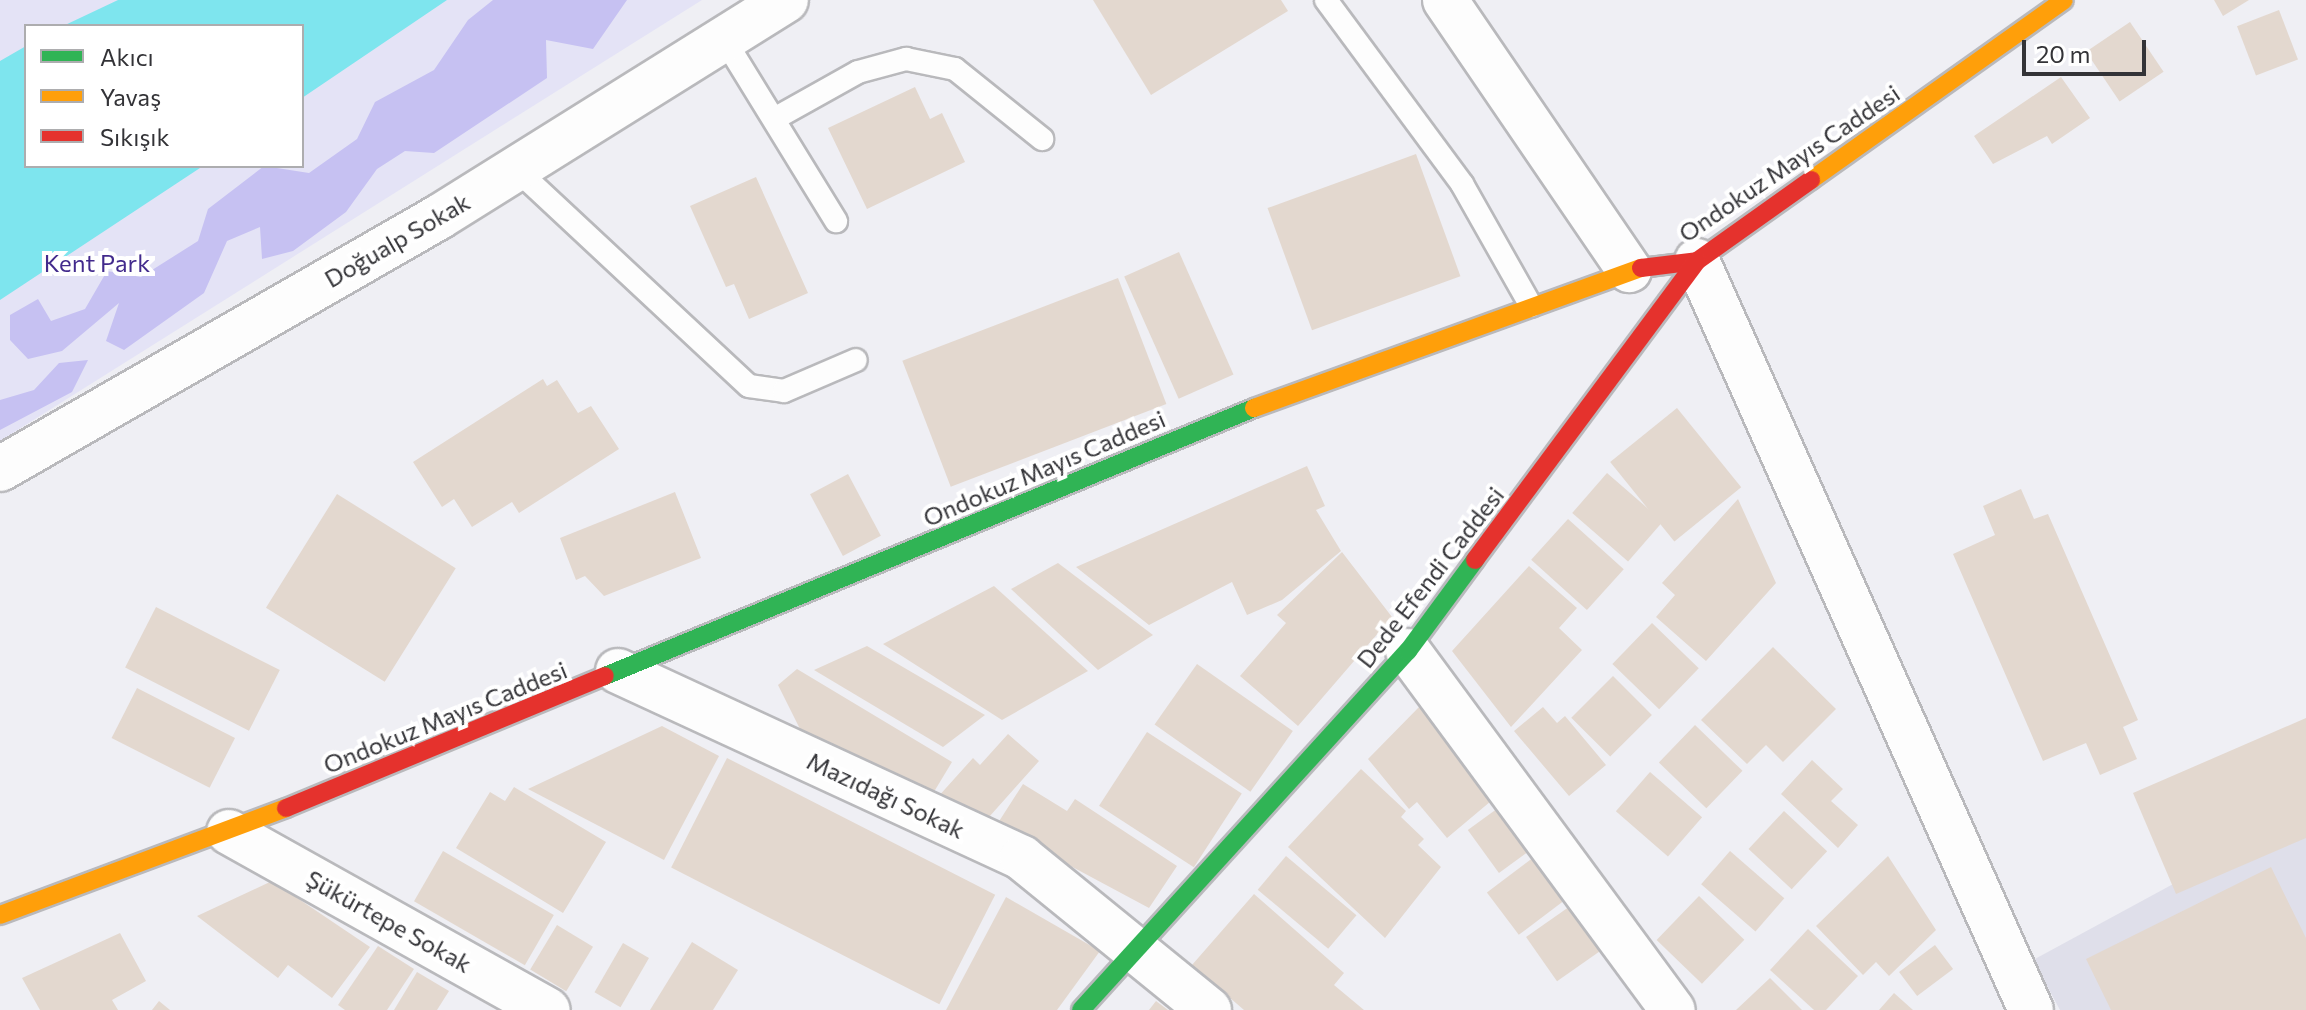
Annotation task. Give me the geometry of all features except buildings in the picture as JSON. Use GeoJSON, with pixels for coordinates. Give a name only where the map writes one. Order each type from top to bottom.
{"type":"FeatureCollection","features":[{"type":"Feature","properties":{"kind":"street","name":"Doğualp Sokak"},"geometry":{"type":"LineString","coordinates":[[0,469],[516,169],[786,0]]}},
{"type":"Feature","properties":{"kind":"street"},"geometry":{"type":"LineString","coordinates":[[1445,0],[1629,270]]}},
{"type":"Feature","properties":{"kind":"street","name":"Ondokuz Mayıs Caddesi"},"geometry":{"type":"LineString","coordinates":[[0,915],[229,832],[1239,414],[1629,270],[1697,261],[2064,0]]}},
{"type":"Feature","properties":{"kind":"street"},"geometry":{"type":"LineString","coordinates":[[1697,261],[2031,1010]]}},
{"type":"Feature","properties":{"kind":"street","name":"Dede Efendi Caddesi"},"geometry":{"type":"LineString","coordinates":[[1081,1010],[1135,947],[1408,651],[1697,261]]}},
{"type":"Feature","properties":{"kind":"street"},"geometry":{"type":"LineString","coordinates":[[1408,651],[1673,1010]]}},
{"type":"Feature","properties":{"kind":"street","name":"Mazıdağı Sokak"},"geometry":{"type":"LineString","coordinates":[[618,671],[1022,858],[1209,1010]]}},
{"type":"Feature","properties":{"kind":"street","name":"Şükürtepe Sokak"},"geometry":{"type":"LineString","coordinates":[[229,832],[548,1010]]}},
{"type":"Feature","properties":{"kind":"lane"},"geometry":{"type":"LineString","coordinates":[[1326,0],[1462,184],[1531,306]]}},
{"type":"Feature","properties":{"kind":"lane"},"geometry":{"type":"LineString","coordinates":[[724,39],[836,221]]}},
{"type":"Feature","properties":{"kind":"lane"},"geometry":{"type":"LineString","coordinates":[[774,119],[858,72],[906,59],[955,69],[1042,139]]}},
{"type":"Feature","properties":{"kind":"lane"},"geometry":{"type":"LineString","coordinates":[[516,169],[749,386],[784,391],[856,360]]}},
{"type":"Feature","properties":{"kind":"shaded area"},"geometry":{"type":"Polygon","coordinates":[[[493,0],[627,0],[593,49],[546,40],[547,78],[434,153],[405,151],[377,169],[346,212],[293,251],[262,259],[260,227],[227,241],[204,293],[124,350],[106,341],[119,303],[62,351],[28,359],[10,340],[10,315],[38,299],[51,321],[85,309],[107,271],[141,277],[198,241],[208,209],[261,168],[309,173],[357,139],[375,102],[434,70],[468,20],[493,0]]]}},
{"type":"Feature","properties":{"kind":"shaded area"},"geometry":{"type":"Polygon","coordinates":[[[88,360],[72,392],[0,430],[0,400],[34,390],[59,363],[88,360]]]}},
{"type":"Feature","properties":{"kind":"shaded area"},"geometry":{"type":"Polygon","coordinates":[[[2306,812],[2306,1010],[2060,1010],[2033,960],[2306,812]]]}},
{"type":"Feature","properties":{"kind":"green space","name":"Kent Park"},"geometry":{"type":"Polygon","coordinates":[[[0,0],[702,0],[0,441],[0,0]]]}},
{"type":"Feature","properties":{"kind":"water"},"geometry":{"type":"Polygon","coordinates":[[[118,0],[447,0],[304,97],[304,24],[67,24],[118,0]]]}},
{"type":"Feature","properties":{"kind":"water"},"geometry":{"type":"Polygon","coordinates":[[[24,47],[24,168],[200,168],[0,300],[0,61],[24,47]]]}},
{"type":"Feature","properties":{"kind":"traffic: fast"},"geometry":{"type":"LineString","coordinates":[[605,676],[1254,408]]}},
{"type":"Feature","properties":{"kind":"traffic: fast"},"geometry":{"type":"LineString","coordinates":[[1081,1010],[1408,651],[1475,560]]}},
{"type":"Feature","properties":{"kind":"traffic: slow"},"geometry":{"type":"LineString","coordinates":[[1811,180],[2064,0]]}},
{"type":"Feature","properties":{"kind":"traffic: slow"},"geometry":{"type":"LineString","coordinates":[[1254,408],[1641,268]]}},
{"type":"Feature","properties":{"kind":"traffic: slow"},"geometry":{"type":"LineString","coordinates":[[0,915],[286,808]]}},
{"type":"Feature","properties":{"kind":"traffic: jam"},"geometry":{"type":"LineString","coordinates":[[1641,268],[1697,261],[1811,180]]}},
{"type":"Feature","properties":{"kind":"traffic: jam"},"geometry":{"type":"LineString","coordinates":[[1475,560],[1697,261]]}},
{"type":"Feature","properties":{"kind":"traffic: jam"},"geometry":{"type":"LineString","coordinates":[[286,808],[605,676]]}}]}
